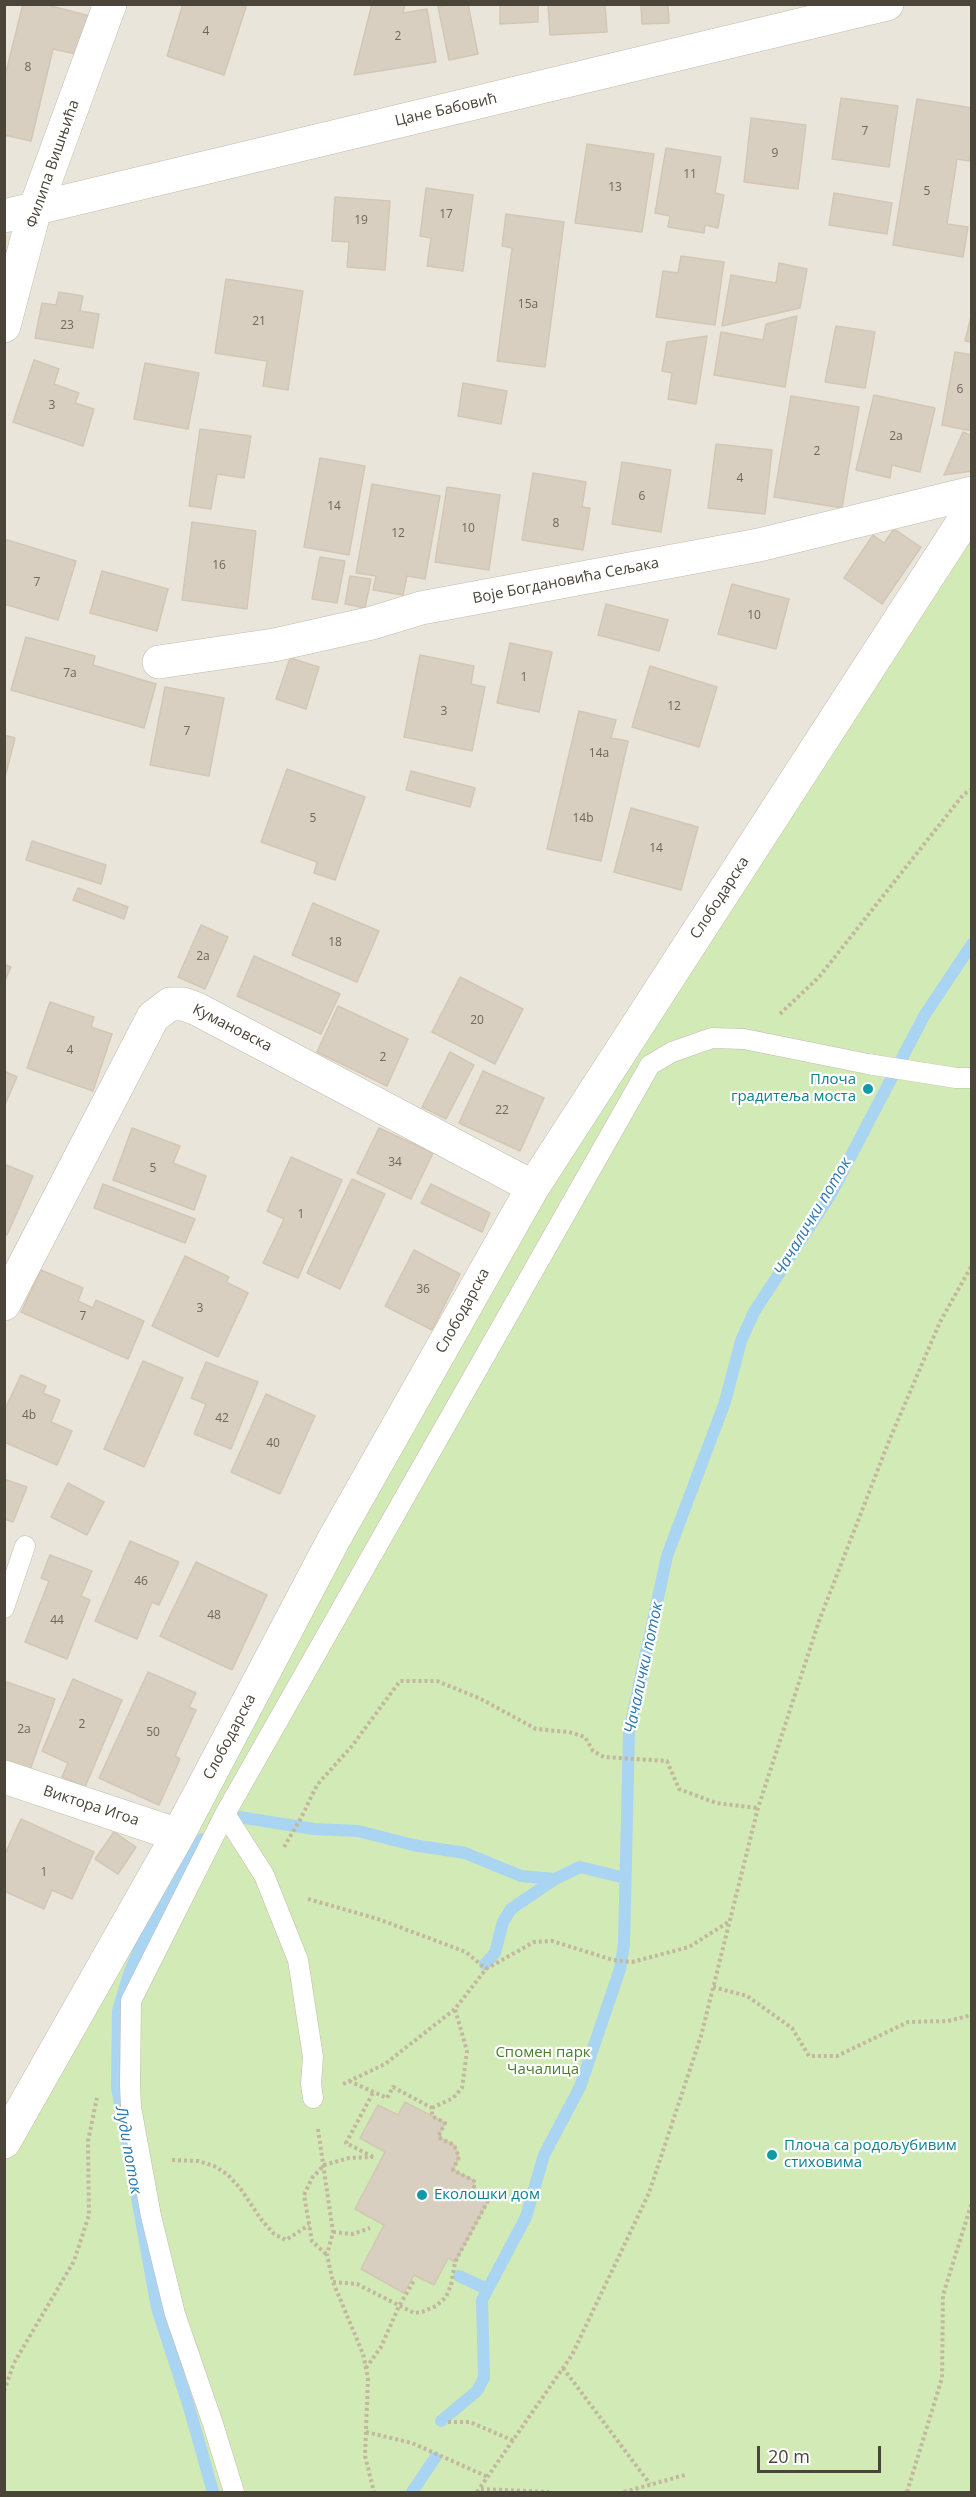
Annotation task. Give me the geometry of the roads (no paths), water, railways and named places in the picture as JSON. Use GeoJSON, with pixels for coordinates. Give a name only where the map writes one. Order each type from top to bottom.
{"type":"FeatureCollection","features":[{"type":"Feature","properties":{"kind":"street","name":"Филипа Вишњића"},"geometry":{"type":"LineString","coordinates":[[4,326],[20,212],[110,4]]}},
{"type":"Feature","properties":{"kind":"street","name":"Цане Бабовић"},"geometry":{"type":"LineString","coordinates":[[20,212],[887,4]]}},
{"type":"Feature","properties":{"kind":"street","name":"Воје Богдановића Сељака"},"geometry":{"type":"LineString","coordinates":[[159,662],[274,645],[372,623],[421,608],[759,545],[972,493]]}},
{"type":"Feature","properties":{"kind":"street","name":"Слободарска"},"geometry":{"type":"LineString","coordinates":[[4,2142],[178,1835],[334,1539],[533,1186],[972,508]]}},
{"type":"Feature","properties":{"kind":"street","name":"Кумановска"},"geometry":{"type":"LineString","coordinates":[[4,1304],[153,1017],[170,1004],[183,1004],[197,1009],[533,1186]]}},
{"type":"Feature","properties":{"kind":"street","name":"Виктора Игоа"},"geometry":{"type":"LineString","coordinates":[[4,1777],[178,1835]]}},
{"type":"Feature","properties":{"kind":"lane"},"geometry":{"type":"LineString","coordinates":[[234,2493],[213,2424],[174,2314],[151,2216],[131,2107],[130,2085],[131,2001],[225,1814],[650,1065],[672,1052],[712,1038],[752,1041],[868,1064],[972,1078]]}},
{"type":"Feature","properties":{"kind":"lane"},"geometry":{"type":"LineString","coordinates":[[4,1608],[25,1546]]}},
{"type":"Feature","properties":{"kind":"lane"},"geometry":{"type":"LineString","coordinates":[[225,1814],[264,1875],[298,1960],[313,2057],[311,2084],[313,2097]]}},
{"type":"Feature","properties":{"kind":"waterway","name":"Чачалички поток"},"geometry":{"type":"LineString","coordinates":[[441,2421],[477,2391],[484,2378],[482,2300],[526,2217],[544,2155],[580,2087],[620,1969],[624,1944],[629,1732],[667,1556],[725,1402],[741,1341],[754,1312],[831,1194],[924,1016],[972,944]]}},
{"type":"Feature","properties":{"kind":"waterway","name":"Луди поток"},"geometry":{"type":"LineString","coordinates":[[239,1817],[314,1829],[358,1831],[413,1845],[465,1853],[521,1876],[555,1879],[580,1867],[625,1878]]}},
{"type":"Feature","properties":{"kind":"waterway","name":"Луди поток"},"geometry":{"type":"LineString","coordinates":[[202,1839],[142,1943],[129,1974],[118,2011],[117,2087],[157,2308],[213,2492]]}},
{"type":"Feature","properties":{"kind":"waterway"},"geometry":{"type":"LineString","coordinates":[[485,1964],[495,1953],[503,1922],[511,1909],[555,1879]]}},
{"type":"Feature","properties":{"kind":"waterway"},"geometry":{"type":"LineString","coordinates":[[459,2276],[487,2289]]}},
{"type":"Feature","properties":{"kind":"waterway","name":"Чачалички поток"},"geometry":{"type":"LineString","coordinates":[[412,2492],[435,2458]]}},
{"type":"Feature","properties":{"kind":"place","name":"Плоча градитеља моста"},"geometry":{"type":"Point","coordinates":[868,1089]}},
{"type":"Feature","properties":{"kind":"place","name":"Плоча са родољубивим стиховима"},"geometry":{"type":"Point","coordinates":[772,2155]}},
{"type":"Feature","properties":{"kind":"place","name":"Еколошки дом"},"geometry":{"type":"Point","coordinates":[422,2195]}},
{"type":"Feature","properties":{"kind":"park label","name":"Спомен парк Чачалица"},"geometry":{"type":"Point","coordinates":[543,2062]}}]}
